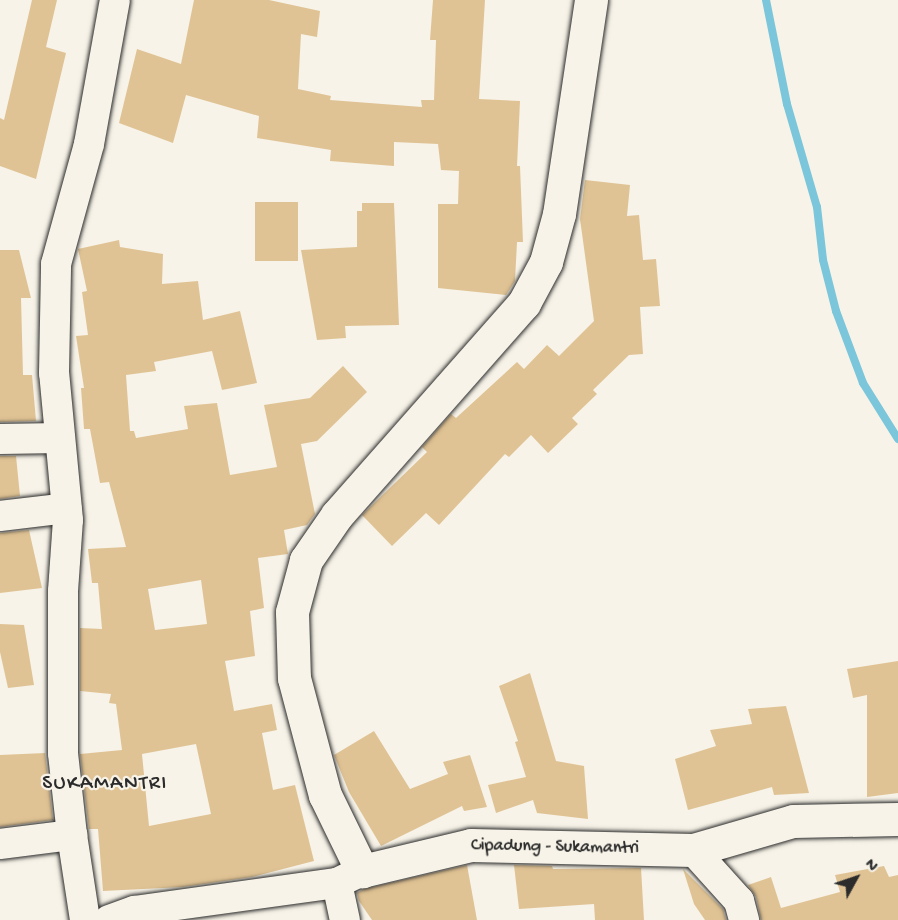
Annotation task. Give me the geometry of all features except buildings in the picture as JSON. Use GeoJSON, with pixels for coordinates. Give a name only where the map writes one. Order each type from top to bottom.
{"type":"FeatureCollection","features":[{"type":"Feature","properties":{"kind":"street"},"geometry":{"type":"LineString","coordinates":[[85,920],[63,753],[63,591],[67,508],[54,373],[56,264],[89,144],[115,0]]}},
{"type":"Feature","properties":{"kind":"street"},"geometry":{"type":"LineString","coordinates":[[345,920],[349,877],[294,678],[292,612],[306,560],[337,515],[524,303],[546,262],[559,214],[591,0]]}},
{"type":"Feature","properties":{"kind":"street"},"geometry":{"type":"LineString","coordinates":[[0,439],[60,438]]}},
{"type":"Feature","properties":{"kind":"street"},"geometry":{"type":"LineString","coordinates":[[0,516],[67,508]]}},
{"type":"Feature","properties":{"kind":"street","name":"Cipadung - Sukamantri"},"geometry":{"type":"LineString","coordinates":[[109,920],[134,911],[349,877],[471,845],[693,850],[794,820],[898,819]]}},
{"type":"Feature","properties":{"kind":"street"},"geometry":{"type":"LineString","coordinates":[[0,844],[72,835]]}},
{"type":"Feature","properties":{"kind":"street"},"geometry":{"type":"LineString","coordinates":[[693,850],[739,901],[744,920]]}},
{"type":"Feature","properties":{"kind":"waterway"},"geometry":{"type":"LineString","coordinates":[[766,0],[787,104],[817,207],[823,260],[836,311],[863,383],[898,439]]}},
{"type":"Feature","properties":{"kind":"district","name":"SUKAMANTRI"},"geometry":{"type":"Point","coordinates":[105,785]}}]}
